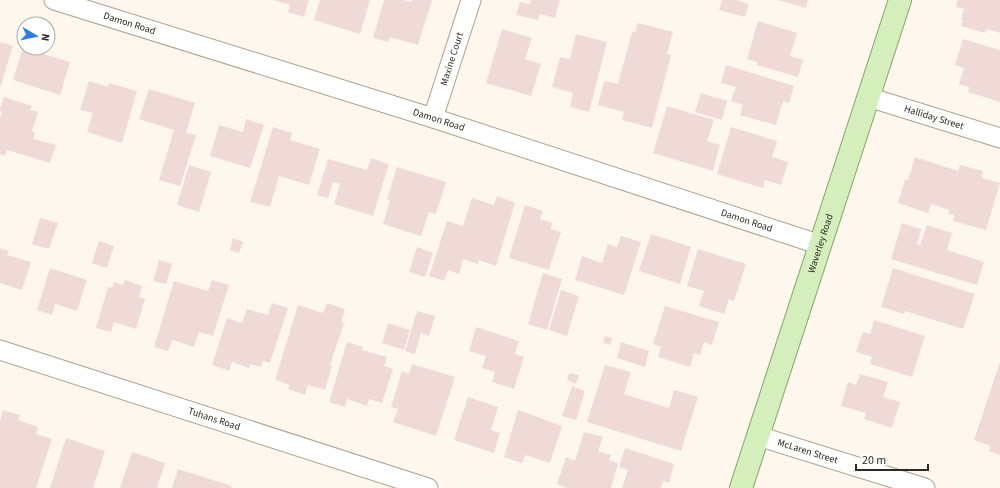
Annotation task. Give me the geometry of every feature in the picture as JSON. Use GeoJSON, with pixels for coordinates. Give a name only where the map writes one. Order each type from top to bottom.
{"type":"FeatureCollection","features":[{"type":"Feature","properties":{"kind":"main road","name":"Waverley Road"},"geometry":{"type":"LineString","coordinates":[[741,488],[900,0]]}},
{"type":"Feature","properties":{"kind":"street","name":"Damon Road"},"geometry":{"type":"LineString","coordinates":[[54,0],[95,6],[821,245]]}},
{"type":"Feature","properties":{"kind":"street","name":"Maxine Court"},"geometry":{"type":"LineString","coordinates":[[434,118],[471,0]]}},
{"type":"Feature","properties":{"kind":"street","name":"Halliday Street"},"geometry":{"type":"LineString","coordinates":[[868,97],[1000,138]]}},
{"type":"Feature","properties":{"kind":"street","name":"Tuhans Road"},"geometry":{"type":"LineString","coordinates":[[0,350],[428,488]]}},
{"type":"Feature","properties":{"kind":"street","name":"McLaren Street"},"geometry":{"type":"LineString","coordinates":[[758,436],[925,488]]}},
{"type":"Feature","properties":{"kind":"building"},"geometry":{"type":"Polygon","coordinates":[[[273,0],[309,0],[304,17],[288,12],[290,5],[273,0]]]}},
{"type":"Feature","properties":{"kind":"building"},"geometry":{"type":"Polygon","coordinates":[[[320,0],[370,0],[360,34],[314,20],[320,0]]]}},
{"type":"Feature","properties":{"kind":"building"},"geometry":{"type":"Polygon","coordinates":[[[384,0],[404,0],[412,2],[412,0],[432,0],[418,45],[390,37],[388,42],[373,38],[384,0]]]}},
{"type":"Feature","properties":{"kind":"building"},"geometry":{"type":"Polygon","coordinates":[[[531,0],[560,0],[555,18],[540,14],[538,20],[516,15],[520,2],[530,4],[531,0]]]}},
{"type":"Feature","properties":{"kind":"building"},"geometry":{"type":"Polygon","coordinates":[[[722,0],[736,0],[749,4],[745,17],[719,10],[722,0]]]}},
{"type":"Feature","properties":{"kind":"building"},"geometry":{"type":"Polygon","coordinates":[[[778,0],[808,0],[806,8],[778,0]]]}},
{"type":"Feature","properties":{"kind":"building"},"geometry":{"type":"Polygon","coordinates":[[[958,0],[1000,0],[1000,33],[986,29],[985,33],[961,26],[963,20],[961,19],[964,9],[956,7],[958,0]]]}},
{"type":"Feature","properties":{"kind":"building"},"geometry":{"type":"Polygon","coordinates":[[[758,21],[797,33],[790,56],[803,60],[798,77],[757,65],[757,62],[747,59],[758,21]]]}},
{"type":"Feature","properties":{"kind":"building"},"geometry":{"type":"Polygon","coordinates":[[[638,23],[673,32],[667,54],[671,55],[652,128],[622,120],[624,112],[598,105],[604,81],[618,84],[632,32],[635,33],[638,23]]]}},
{"type":"Feature","properties":{"kind":"building"},"geometry":{"type":"Polygon","coordinates":[[[502,29],[532,38],[525,59],[541,64],[531,96],[486,83],[502,29]]]}},
{"type":"Feature","properties":{"kind":"building"},"geometry":{"type":"Polygon","coordinates":[[[576,34],[607,42],[589,112],[570,107],[573,93],[552,87],[560,57],[570,59],[576,34]]]}},
{"type":"Feature","properties":{"kind":"building"},"geometry":{"type":"Polygon","coordinates":[[[963,39],[1000,50],[1000,102],[968,92],[969,87],[959,84],[964,68],[955,65],[963,39]]]}},
{"type":"Feature","properties":{"kind":"building"},"geometry":{"type":"Polygon","coordinates":[[[0,42],[13,46],[0,88],[0,42]]]}},
{"type":"Feature","properties":{"kind":"building"},"geometry":{"type":"Polygon","coordinates":[[[20,56],[50,56],[70,62],[60,95],[13,80],[20,56]]]}},
{"type":"Feature","properties":{"kind":"building"},"geometry":{"type":"Polygon","coordinates":[[[726,65],[794,86],[789,103],[783,101],[776,125],[740,115],[743,105],[731,101],[736,87],[721,83],[726,65]]]}},
{"type":"Feature","properties":{"kind":"building"},"geometry":{"type":"Polygon","coordinates":[[[89,81],[108,87],[109,83],[137,91],[122,143],[87,132],[93,113],[80,110],[89,81]]]}},
{"type":"Feature","properties":{"kind":"building"},"geometry":{"type":"Polygon","coordinates":[[[149,89],[195,103],[186,133],[196,135],[180,186],[159,180],[174,130],[139,119],[149,89]]]}},
{"type":"Feature","properties":{"kind":"building"},"geometry":{"type":"Polygon","coordinates":[[[701,93],[727,101],[722,120],[695,112],[701,93]]]}},
{"type":"Feature","properties":{"kind":"building"},"geometry":{"type":"Polygon","coordinates":[[[4,97],[32,106],[30,110],[38,112],[32,131],[35,132],[33,139],[56,145],[50,163],[7,150],[5,156],[0,154],[0,118],[2,112],[0,109],[4,97]]]}},
{"type":"Feature","properties":{"kind":"building"},"geometry":{"type":"Polygon","coordinates":[[[667,106],[714,120],[707,141],[720,145],[713,171],[653,153],[667,106]]]}},
{"type":"Feature","properties":{"kind":"building"},"geometry":{"type":"Polygon","coordinates":[[[246,119],[264,125],[250,168],[210,156],[219,125],[243,132],[246,119]]]}},
{"type":"Feature","properties":{"kind":"building"},"geometry":{"type":"Polygon","coordinates":[[[273,127],[292,133],[290,140],[320,149],[309,185],[279,176],[270,207],[250,202],[273,127]]]}},
{"type":"Feature","properties":{"kind":"building"},"geometry":{"type":"Polygon","coordinates":[[[731,127],[777,141],[772,157],[788,162],[781,185],[765,180],[763,188],[717,174],[731,127]]]}},
{"type":"Feature","properties":{"kind":"building"},"geometry":{"type":"Polygon","coordinates":[[[915,157],[958,171],[960,165],[983,171],[982,178],[1000,183],[986,230],[953,221],[954,215],[948,214],[949,210],[931,204],[928,213],[898,203],[905,180],[908,180],[915,157]]]}},
{"type":"Feature","properties":{"kind":"building"},"geometry":{"type":"Polygon","coordinates":[[[371,158],[389,164],[373,216],[334,204],[340,184],[333,182],[328,198],[317,195],[328,159],[367,170],[371,158]]]}},
{"type":"Feature","properties":{"kind":"building"},"geometry":{"type":"Polygon","coordinates":[[[189,165],[211,172],[199,212],[177,205],[189,165]]]}},
{"type":"Feature","properties":{"kind":"building"},"geometry":{"type":"Polygon","coordinates":[[[397,167],[446,182],[436,214],[429,212],[421,236],[383,224],[390,200],[387,199],[397,167]]]}},
{"type":"Feature","properties":{"kind":"building"},"geometry":{"type":"Polygon","coordinates":[[[497,196],[515,203],[496,266],[479,260],[478,264],[463,259],[459,274],[448,270],[444,281],[429,276],[447,221],[463,226],[472,198],[494,205],[497,196]]]}},
{"type":"Feature","properties":{"kind":"building"},"geometry":{"type":"Polygon","coordinates":[[[525,205],[543,211],[540,219],[552,223],[551,229],[561,232],[549,270],[509,258],[525,205]]]}},
{"type":"Feature","properties":{"kind":"building"},"geometry":{"type":"Polygon","coordinates":[[[40,218],[58,223],[49,249],[32,244],[40,218]]]}},
{"type":"Feature","properties":{"kind":"building"},"geometry":{"type":"Polygon","coordinates":[[[902,223],[921,229],[917,244],[920,245],[927,225],[952,233],[947,250],[984,262],[977,285],[891,259],[902,223]]]}},
{"type":"Feature","properties":{"kind":"building"},"geometry":{"type":"Polygon","coordinates":[[[651,234],[691,247],[680,284],[639,271],[651,234]]]}},
{"type":"Feature","properties":{"kind":"building"},"geometry":{"type":"Polygon","coordinates":[[[621,236],[641,242],[624,295],[575,280],[582,256],[602,263],[608,244],[617,247],[621,236]]]}},
{"type":"Feature","properties":{"kind":"building"},"geometry":{"type":"Polygon","coordinates":[[[233,238],[243,242],[239,253],[230,250],[233,238]]]}},
{"type":"Feature","properties":{"kind":"building"},"geometry":{"type":"Polygon","coordinates":[[[99,241],[114,246],[107,268],[92,263],[99,241]]]}},
{"type":"Feature","properties":{"kind":"building"},"geometry":{"type":"Polygon","coordinates":[[[417,247],[433,253],[425,277],[409,272],[417,247]]]}},
{"type":"Feature","properties":{"kind":"building"},"geometry":{"type":"Polygon","coordinates":[[[0,248],[9,251],[7,255],[31,262],[22,290],[0,283],[0,248]]]}},
{"type":"Feature","properties":{"kind":"building"},"geometry":{"type":"Polygon","coordinates":[[[698,249],[746,264],[734,301],[729,299],[724,314],[699,306],[704,291],[687,286],[698,249]]]}},
{"type":"Feature","properties":{"kind":"building"},"geometry":{"type":"Polygon","coordinates":[[[159,260],[172,264],[166,284],[153,281],[159,260]]]}},
{"type":"Feature","properties":{"kind":"building"},"geometry":{"type":"Polygon","coordinates":[[[50,268],[87,280],[77,311],[55,304],[52,315],[37,310],[50,268]]]}},
{"type":"Feature","properties":{"kind":"building"},"geometry":{"type":"Polygon","coordinates":[[[893,268],[975,294],[963,329],[905,311],[904,314],[881,307],[893,268]]]}},
{"type":"Feature","properties":{"kind":"building"},"geometry":{"type":"Polygon","coordinates":[[[543,273],[562,279],[547,330],[528,324],[543,273]]]}},
{"type":"Feature","properties":{"kind":"building"},"geometry":{"type":"Polygon","coordinates":[[[125,280],[142,286],[139,297],[145,299],[136,329],[114,322],[111,332],[96,328],[108,287],[112,288],[114,282],[123,285],[125,280]]]}},
{"type":"Feature","properties":{"kind":"building"},"geometry":{"type":"Polygon","coordinates":[[[212,280],[229,285],[213,336],[199,332],[194,347],[172,340],[168,351],[154,347],[174,281],[208,291],[212,280]]]}},
{"type":"Feature","properties":{"kind":"building"},"geometry":{"type":"Polygon","coordinates":[[[561,290],[579,296],[567,336],[549,330],[561,290]]]}},
{"type":"Feature","properties":{"kind":"building"},"geometry":{"type":"Polygon","coordinates":[[[272,303],[288,308],[270,363],[263,361],[261,367],[250,364],[249,368],[232,362],[229,371],[212,365],[227,318],[242,323],[247,309],[268,315],[272,303]]]}},
{"type":"Feature","properties":{"kind":"building"},"geometry":{"type":"Polygon","coordinates":[[[327,303],[345,309],[341,322],[344,323],[330,365],[332,366],[325,390],[308,385],[305,395],[288,389],[289,385],[275,380],[298,305],[323,313],[327,303]]]}},
{"type":"Feature","properties":{"kind":"building"},"geometry":{"type":"Polygon","coordinates":[[[665,306],[719,322],[712,345],[704,342],[700,355],[694,353],[690,367],[658,357],[661,347],[653,344],[665,306]]]}},
{"type":"Feature","properties":{"kind":"building"},"geometry":{"type":"Polygon","coordinates":[[[417,311],[435,316],[429,336],[421,333],[415,354],[405,351],[417,311]]]}},
{"type":"Feature","properties":{"kind":"building"},"geometry":{"type":"Polygon","coordinates":[[[874,320],[925,336],[912,377],[870,364],[872,357],[856,352],[863,332],[870,334],[874,320]]]}},
{"type":"Feature","properties":{"kind":"building"},"geometry":{"type":"Polygon","coordinates":[[[388,323],[410,330],[404,350],[382,343],[388,323]]]}},
{"type":"Feature","properties":{"kind":"building"},"geometry":{"type":"Polygon","coordinates":[[[476,327],[519,341],[515,354],[524,357],[514,389],[492,382],[495,372],[482,368],[486,356],[469,351],[476,327]]]}},
{"type":"Feature","properties":{"kind":"building"},"geometry":{"type":"Polygon","coordinates":[[[605,336],[612,338],[610,345],[603,343],[605,336]]]}},
{"type":"Feature","properties":{"kind":"building"},"geometry":{"type":"Polygon","coordinates":[[[347,342],[363,347],[362,350],[387,357],[384,366],[393,369],[382,403],[369,399],[367,406],[347,399],[345,407],[329,402],[347,342]]]}},
{"type":"Feature","properties":{"kind":"building"},"geometry":{"type":"Polygon","coordinates":[[[621,342],[649,351],[645,367],[617,358],[621,342]]]}},
{"type":"Feature","properties":{"kind":"building"},"geometry":{"type":"Polygon","coordinates":[[[1000,362],[1000,455],[989,451],[991,446],[974,440],[1000,362]]]}},
{"type":"Feature","properties":{"kind":"building"},"geometry":{"type":"Polygon","coordinates":[[[412,364],[455,377],[436,436],[393,422],[398,409],[391,407],[402,371],[409,374],[412,364]]]}},
{"type":"Feature","properties":{"kind":"building"},"geometry":{"type":"Polygon","coordinates":[[[605,365],[631,372],[624,394],[669,408],[674,390],[698,397],[681,451],[587,422],[605,365]]]}},
{"type":"Feature","properties":{"kind":"building"},"geometry":{"type":"Polygon","coordinates":[[[569,373],[579,375],[576,384],[567,380],[569,373]]]}},
{"type":"Feature","properties":{"kind":"building"},"geometry":{"type":"Polygon","coordinates":[[[860,374],[888,382],[883,397],[900,402],[892,428],[864,419],[866,413],[841,406],[848,382],[856,385],[860,374]]]}},
{"type":"Feature","properties":{"kind":"building"},"geometry":{"type":"Polygon","coordinates":[[[572,386],[585,391],[576,420],[562,416],[572,386]]]}},
{"type":"Feature","properties":{"kind":"building"},"geometry":{"type":"Polygon","coordinates":[[[468,397],[498,407],[491,430],[500,433],[494,453],[454,440],[468,397]]]}},
{"type":"Feature","properties":{"kind":"building"},"geometry":{"type":"Polygon","coordinates":[[[3,410],[20,415],[18,420],[38,427],[36,434],[52,439],[36,488],[0,488],[0,421],[3,410]]]}},
{"type":"Feature","properties":{"kind":"building"},"geometry":{"type":"Polygon","coordinates":[[[518,410],[562,426],[550,463],[525,455],[522,463],[504,457],[518,410]]]}},
{"type":"Feature","properties":{"kind":"building"},"geometry":{"type":"Polygon","coordinates":[[[584,432],[603,437],[598,451],[611,455],[609,460],[618,463],[611,488],[567,488],[557,484],[566,457],[575,461],[584,432]]]}},
{"type":"Feature","properties":{"kind":"building"},"geometry":{"type":"Polygon","coordinates":[[[66,438],[105,451],[93,488],[50,488],[66,438]]]}},
{"type":"Feature","properties":{"kind":"building"},"geometry":{"type":"Polygon","coordinates":[[[625,448],[674,464],[669,483],[663,481],[661,488],[622,488],[628,470],[619,467],[625,448]]]}},
{"type":"Feature","properties":{"kind":"building"},"geometry":{"type":"Polygon","coordinates":[[[132,452],[165,463],[157,488],[120,488],[132,452]]]}},
{"type":"Feature","properties":{"kind":"building"},"geometry":{"type":"Polygon","coordinates":[[[178,469],[232,486],[231,488],[172,488],[178,469]]]}}]}
